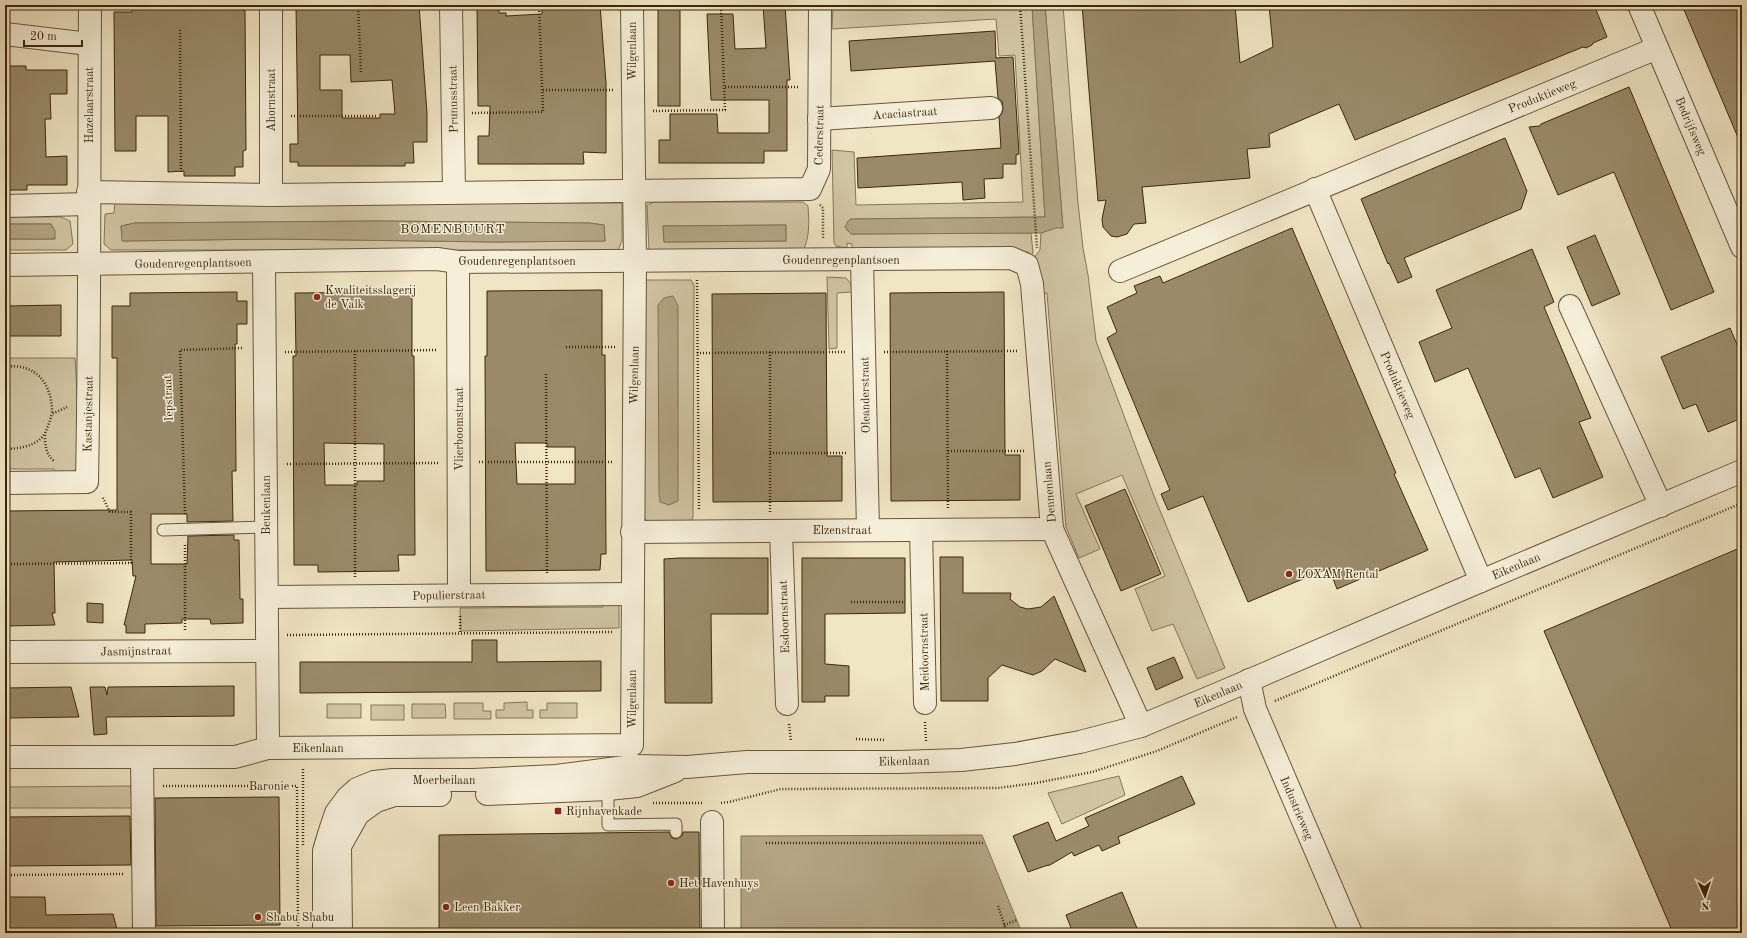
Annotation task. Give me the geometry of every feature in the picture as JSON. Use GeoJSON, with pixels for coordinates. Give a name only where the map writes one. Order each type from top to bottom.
{"type":"FeatureCollection","features":[{"type":"Feature","properties":{"kind":"street","name":"Hazelaarstraat"},"geometry":{"type":"LineString","coordinates":[[90,5],[90,264]]}},
{"type":"Feature","properties":{"kind":"street","name":"Ahornstraat"},"geometry":{"type":"LineString","coordinates":[[271,5],[271,195]]}},
{"type":"Feature","properties":{"kind":"street","name":"Prunusstraat"},"geometry":{"type":"LineString","coordinates":[[451,5],[454,192]]}},
{"type":"Feature","properties":{"kind":"street","name":"Wilgenlaan"},"geometry":{"type":"LineString","coordinates":[[632,5],[635,261],[632,532],[632,745]]}},
{"type":"Feature","properties":{"kind":"street","name":"Cederstraat"},"geometry":{"type":"LineString","coordinates":[[810,189],[819,169],[820,5]]}},
{"type":"Feature","properties":{"kind":"street","name":"Bedrijfsweg"},"geometry":{"type":"LineString","coordinates":[[1639,5],[1742,247]]}},
{"type":"Feature","properties":{"kind":"street"},"geometry":{"type":"LineString","coordinates":[[5,34],[89,44]]}},
{"type":"Feature","properties":{"kind":"street","name":"Produktieweg"},"geometry":{"type":"LineString","coordinates":[[1120,271],[1657,48]]}},
{"type":"Feature","properties":{"kind":"street","name":"Acaciastraat"},"geometry":{"type":"LineString","coordinates":[[819,119],[991,108]]}},
{"type":"Feature","properties":{"kind":"street"},"geometry":{"type":"LineString","coordinates":[[5,206],[89,198],[181,194],[271,195],[810,189]]}},
{"type":"Feature","properties":{"kind":"street","name":"Produktieweg"},"geometry":{"type":"LineString","coordinates":[[1315,189],[1481,580]]}},
{"type":"Feature","properties":{"kind":"street","name":"Goudenregenplantsoen"},"geometry":{"type":"LineString","coordinates":[[5,265],[437,259],[458,262],[1011,258],[1027,265]]}},
{"type":"Feature","properties":{"kind":"street","name":"Oleanderstraat"},"geometry":{"type":"LineString","coordinates":[[862,260],[868,530]]}},
{"type":"Feature","properties":{"kind":"street","name":"Beukenlaan"},"geometry":{"type":"LineString","coordinates":[[264,262],[268,748]]}},
{"type":"Feature","properties":{"kind":"street","name":"Vlierboomstraat"},"geometry":{"type":"LineString","coordinates":[[458,262],[459,595]]}},
{"type":"Feature","properties":{"kind":"street","name":"Kastanjestraat"},"geometry":{"type":"LineString","coordinates":[[87,482],[90,264]]}},
{"type":"Feature","properties":{"kind":"street","name":"Dennenlaan"},"geometry":{"type":"LineString","coordinates":[[1027,265],[1032,284],[1052,529],[1141,726]]}},
{"type":"Feature","properties":{"kind":"street"},"geometry":{"type":"LineString","coordinates":[[1570,306],[1660,506]]}},
{"type":"Feature","properties":{"kind":"street","name":"Eikenlaan"},"geometry":{"type":"LineString","coordinates":[[748,762],[899,762],[961,760],[1015,754],[1080,742],[1141,726],[1481,580],[1742,471]]}},
{"type":"Feature","properties":{"kind":"street"},"geometry":{"type":"LineString","coordinates":[[5,483],[87,482]]}},
{"type":"Feature","properties":{"kind":"street","name":"Elzenstraat"},"geometry":{"type":"LineString","coordinates":[[632,532],[1052,529]]}},
{"type":"Feature","properties":{"kind":"street","name":"Meidoornstraat"},"geometry":{"type":"LineString","coordinates":[[921,530],[925,703]]}},
{"type":"Feature","properties":{"kind":"street","name":"Esdoornstraat"},"geometry":{"type":"LineString","coordinates":[[776,531],[787,704]]}},
{"type":"Feature","properties":{"kind":"street","name":"Populierstraat"},"geometry":{"type":"LineString","coordinates":[[267,597],[632,594]]}},
{"type":"Feature","properties":{"kind":"street","name":"Jasmijnstraat"},"geometry":{"type":"LineString","coordinates":[[5,652],[185,650],[267,644]]}},
{"type":"Feature","properties":{"kind":"street","name":"Industrieweg"},"geometry":{"type":"LineString","coordinates":[[1249,680],[1255,709],[1351,933]]}},
{"type":"Feature","properties":{"kind":"street","name":"Eikenlaan"},"geometry":{"type":"LineString","coordinates":[[5,758],[235,757],[268,748],[632,745]]}},
{"type":"Feature","properties":{"kind":"street"},"geometry":{"type":"LineString","coordinates":[[142,757],[144,933]]}},
{"type":"Feature","properties":{"kind":"street","name":"Moerbeilaan"},"geometry":{"type":"LineString","coordinates":[[324,933],[324,851],[336,813],[347,798],[357,789],[374,782],[393,780],[473,780],[556,776],[633,766],[687,767],[748,762]]}},
{"type":"Feature","properties":{"kind":"street","name":"Moerbeilaan"},"geometry":{"type":"LineString","coordinates":[[341,933],[340,846],[358,814],[376,801],[394,796],[557,792],[637,786],[687,767]]}},
{"type":"Feature","properties":{"kind":"street"},"geometry":{"type":"LineString","coordinates":[[712,822],[713,933]]}},
{"type":"Feature","properties":{"kind":"lane"},"geometry":{"type":"LineString","coordinates":[[163,530],[266,527]]}},
{"type":"Feature","properties":{"kind":"lane"},"geometry":{"type":"LineString","coordinates":[[608,789],[608,825],[676,824],[676,832]]}},
{"type":"Feature","properties":{"kind":"path"},"geometry":{"type":"LineString","coordinates":[[358,5],[362,73]]}},
{"type":"Feature","properties":{"kind":"path"},"geometry":{"type":"LineString","coordinates":[[453,113],[543,112],[539,5]]}},
{"type":"Feature","properties":{"kind":"path"},"geometry":{"type":"LineString","coordinates":[[633,111],[725,110],[721,5]]}},
{"type":"Feature","properties":{"kind":"path"},"geometry":{"type":"LineString","coordinates":[[1020,5],[1037,241]]}},
{"type":"Feature","properties":{"kind":"path"},"geometry":{"type":"LineString","coordinates":[[180,30],[181,194]]}},
{"type":"Feature","properties":{"kind":"path"},"geometry":{"type":"LineString","coordinates":[[725,87],[819,87]]}},
{"type":"Feature","properties":{"kind":"path"},"geometry":{"type":"LineString","coordinates":[[543,90],[633,90]]}},
{"type":"Feature","properties":{"kind":"path"},"geometry":{"type":"LineString","coordinates":[[271,116],[378,116]]}},
{"type":"Feature","properties":{"kind":"path"},"geometry":{"type":"LineString","coordinates":[[810,189],[823,208],[823,260]]}},
{"type":"Feature","properties":{"kind":"path"},"geometry":{"type":"LineString","coordinates":[[696,260],[699,531]]}},
{"type":"Feature","properties":{"kind":"path"},"geometry":{"type":"LineString","coordinates":[[566,347],[620,347]]}},
{"type":"Feature","properties":{"kind":"path","name":"Iepstraat"},"geometry":{"type":"LineString","coordinates":[[185,650],[185,530],[180,350],[265,350]]}},
{"type":"Feature","properties":{"kind":"path"},"geometry":{"type":"LineString","coordinates":[[265,350],[458,350]]}},
{"type":"Feature","properties":{"kind":"path"},"geometry":{"type":"LineString","coordinates":[[355,351],[355,596]]}},
{"type":"Feature","properties":{"kind":"path"},"geometry":{"type":"LineString","coordinates":[[947,351],[948,530]]}},
{"type":"Feature","properties":{"kind":"path"},"geometry":{"type":"LineString","coordinates":[[770,352],[770,453],[776,531]]}},
{"type":"Feature","properties":{"kind":"path"},"geometry":{"type":"LineString","coordinates":[[5,366],[24,367],[34,372],[44,381],[50,393],[52,403],[52,414],[44,435],[45,446],[49,457],[54,462]]}},
{"type":"Feature","properties":{"kind":"path"},"geometry":{"type":"LineString","coordinates":[[546,374],[547,594]]}},
{"type":"Feature","properties":{"kind":"path"},"geometry":{"type":"LineString","coordinates":[[52,414],[69,406],[88,405]]}},
{"type":"Feature","properties":{"kind":"path"},"geometry":{"type":"LineString","coordinates":[[5,449],[21,448],[32,444],[44,435]]}},
{"type":"Feature","properties":{"kind":"path"},"geometry":{"type":"LineString","coordinates":[[948,451],[1045,451]]}},
{"type":"Feature","properties":{"kind":"path"},"geometry":{"type":"LineString","coordinates":[[770,453],[866,454]]}},
{"type":"Feature","properties":{"kind":"path"},"geometry":{"type":"LineString","coordinates":[[5,564],[131,563],[131,512],[110,512],[103,497],[87,482]]}},
{"type":"Feature","properties":{"kind":"path","name":"Meidoornstraat"},"geometry":{"type":"LineString","coordinates":[[851,602],[923,601]]}},
{"type":"Feature","properties":{"kind":"path"},"geometry":{"type":"LineString","coordinates":[[267,644],[632,632]]}},
{"type":"Feature","properties":{"kind":"path"},"geometry":{"type":"LineString","coordinates":[[925,703],[926,744]]}},
{"type":"Feature","properties":{"kind":"path"},"geometry":{"type":"LineString","coordinates":[[856,739],[878,738],[893,741]]}},
{"type":"Feature","properties":{"kind":"path"},"geometry":{"type":"LineString","coordinates":[[302,748],[303,847]]}},
{"type":"Feature","properties":{"kind":"path","name":"Baronie"},"geometry":{"type":"LineString","coordinates":[[143,787],[297,786],[298,933]]}},
{"type":"Feature","properties":{"kind":"path"},"geometry":{"type":"LineString","coordinates":[[766,844],[985,843]]}},
{"type":"Feature","properties":{"kind":"path"},"geometry":{"type":"LineString","coordinates":[[5,875],[143,874]]}},
{"type":"Feature","properties":{"kind":"path"},"geometry":{"type":"LineString","coordinates":[[998,906],[1008,933]]}},
{"type":"Feature","properties":{"kind":"path"},"geometry":{"type":"LineString","coordinates":[[1004,925],[1017,920]]}},
{"type":"Feature","properties":{"kind":"shaded area"},"geometry":{"type":"Polygon","coordinates":[[[833,5],[1032,5],[1045,217],[851,219],[848,221],[847,230],[851,234],[1031,233],[1033,253],[1031,255],[1028,252],[852,253],[852,244],[847,243],[847,248],[836,246],[834,243],[832,150],[854,152],[856,205],[1023,202],[1015,55],[999,56],[996,19],[832,29],[833,5]]]}},
{"type":"Feature","properties":{"kind":"shaded area"},"geometry":{"type":"Polygon","coordinates":[[[1032,5],[1045,5],[1063,228],[1056,228],[1041,233],[851,234],[845,227],[851,219],[1045,217],[1032,5]]]}},
{"type":"Feature","properties":{"kind":"shaded area"},"geometry":{"type":"Polygon","coordinates":[[[1045,5],[1063,5],[1078,203],[1096,341],[1154,496],[1225,668],[1197,679],[1173,624],[1152,631],[1135,589],[1165,576],[1122,475],[1076,494],[1100,549],[1079,558],[1066,527],[1047,293],[1039,294],[1034,258],[1040,250],[1041,233],[1056,227],[1063,228],[1045,5]]]}},
{"type":"Feature","properties":{"kind":"shaded area"},"geometry":{"type":"Polygon","coordinates":[[[115,202],[622,203],[622,241],[618,250],[111,250],[104,244],[105,214],[114,213],[115,202]],[[377,221],[135,223],[121,226],[123,241],[273,239],[495,242],[605,241],[604,225],[589,223],[377,221]]]}},
{"type":"Feature","properties":{"kind":"shaded area"},"geometry":{"type":"Polygon","coordinates":[[[655,202],[803,202],[808,206],[809,224],[807,240],[803,251],[649,250],[647,205],[655,202]],[[786,225],[663,226],[664,242],[786,241],[786,225]]]}},
{"type":"Feature","properties":{"kind":"shaded area"},"geometry":{"type":"Polygon","coordinates":[[[5,217],[61,217],[70,221],[73,244],[66,250],[5,250],[5,239],[55,239],[51,224],[5,224],[5,217]]]}},
{"type":"Feature","properties":{"kind":"shaded area"},"geometry":{"type":"Polygon","coordinates":[[[377,221],[589,223],[604,225],[605,241],[495,242],[273,239],[122,241],[121,226],[135,223],[377,221]]]}},
{"type":"Feature","properties":{"kind":"shaded area"},"geometry":{"type":"Polygon","coordinates":[[[5,224],[51,224],[55,231],[55,239],[5,239],[5,224]]]}},
{"type":"Feature","properties":{"kind":"shaded area"},"geometry":{"type":"Polygon","coordinates":[[[786,225],[786,241],[664,242],[663,226],[786,225]]]}},
{"type":"Feature","properties":{"kind":"shaded area"},"geometry":{"type":"Polygon","coordinates":[[[827,277],[846,278],[851,284],[852,292],[837,293],[837,348],[829,349],[827,277]]]}},
{"type":"Feature","properties":{"kind":"shaded area"},"geometry":{"type":"Polygon","coordinates":[[[643,280],[691,280],[694,285],[693,518],[689,523],[648,524],[643,514],[643,280]]]}},
{"type":"Feature","properties":{"kind":"shaded area"},"geometry":{"type":"Polygon","coordinates":[[[673,296],[678,306],[678,501],[669,505],[660,502],[659,494],[658,305],[664,298],[673,296]]]}},
{"type":"Feature","properties":{"kind":"shaded area"},"geometry":{"type":"Polygon","coordinates":[[[5,358],[75,358],[81,460],[77,468],[69,475],[54,475],[54,469],[5,469],[5,358]]]}},
{"type":"Feature","properties":{"kind":"shaded area"},"geometry":{"type":"Polygon","coordinates":[[[604,601],[619,601],[619,628],[461,631],[460,608],[603,607],[604,601]]]}},
{"type":"Feature","properties":{"kind":"shaded area"},"geometry":{"type":"Polygon","coordinates":[[[527,702],[527,710],[533,710],[533,718],[496,718],[496,710],[504,710],[504,703],[527,702]]]}},
{"type":"Feature","properties":{"kind":"shaded area"},"geometry":{"type":"Polygon","coordinates":[[[454,703],[483,703],[483,711],[491,711],[491,719],[454,719],[454,703]]]}},
{"type":"Feature","properties":{"kind":"shaded area"},"geometry":{"type":"Polygon","coordinates":[[[547,703],[577,703],[577,718],[540,718],[540,710],[547,710],[547,703]]]}},
{"type":"Feature","properties":{"kind":"shaded area"},"geometry":{"type":"Polygon","coordinates":[[[327,704],[361,704],[361,718],[327,718],[327,704]]]}},
{"type":"Feature","properties":{"kind":"shaded area"},"geometry":{"type":"Polygon","coordinates":[[[412,704],[445,704],[446,718],[412,718],[412,704]]]}},
{"type":"Feature","properties":{"kind":"shaded area"},"geometry":{"type":"Polygon","coordinates":[[[371,705],[404,705],[404,720],[371,720],[371,705]]]}},
{"type":"Feature","properties":{"kind":"shaded area"},"geometry":{"type":"Polygon","coordinates":[[[1119,776],[1125,795],[1062,824],[1048,793],[1119,776]]]}},
{"type":"Feature","properties":{"kind":"shaded area"},"geometry":{"type":"Polygon","coordinates":[[[131,786],[132,808],[5,808],[5,787],[131,786]]]}},
{"type":"Feature","properties":{"kind":"shaded area"},"geometry":{"type":"Polygon","coordinates":[[[982,835],[1022,933],[741,933],[741,836],[982,835]]]}},
{"type":"Feature","properties":{"kind":"building"},"geometry":{"type":"Polygon","coordinates":[[[132,5],[242,5],[242,10],[245,11],[246,150],[243,151],[243,167],[235,167],[235,176],[184,176],[184,171],[168,172],[168,116],[136,116],[136,151],[115,151],[114,12],[132,12],[132,5]]]}},
{"type":"Feature","properties":{"kind":"building"},"geometry":{"type":"Polygon","coordinates":[[[296,5],[419,5],[427,113],[427,142],[413,142],[414,163],[405,163],[405,166],[298,166],[298,162],[290,162],[290,144],[298,144],[296,5]],[[320,55],[320,90],[342,90],[342,118],[380,118],[380,114],[395,114],[392,80],[351,82],[350,55],[320,55]]]}},
{"type":"Feature","properties":{"kind":"building"},"geometry":{"type":"Polygon","coordinates":[[[477,5],[499,5],[499,13],[506,13],[506,16],[542,14],[542,5],[600,5],[606,83],[606,153],[583,152],[584,164],[478,164],[478,136],[489,136],[490,106],[478,106],[477,5]]]}},
{"type":"Feature","properties":{"kind":"building"},"geometry":{"type":"Polygon","coordinates":[[[658,5],[680,5],[680,106],[658,106],[658,5]]]}},
{"type":"Feature","properties":{"kind":"building"},"geometry":{"type":"Polygon","coordinates":[[[763,5],[785,5],[790,80],[787,80],[787,151],[764,151],[764,163],[659,163],[659,140],[670,140],[670,114],[717,114],[718,133],[769,133],[769,100],[711,100],[707,14],[733,14],[735,49],[766,48],[763,5]]]}},
{"type":"Feature","properties":{"kind":"building"},"geometry":{"type":"Polygon","coordinates":[[[1082,5],[1235,5],[1240,63],[1273,47],[1269,5],[1594,5],[1607,37],[1586,48],[1583,47],[1355,140],[1339,104],[1269,134],[1270,147],[1247,149],[1250,178],[1142,187],[1146,223],[1134,224],[1127,234],[1117,237],[1111,236],[1103,227],[1102,219],[1106,200],[1098,201],[1082,5]]]}},
{"type":"Feature","properties":{"kind":"building"},"geometry":{"type":"Polygon","coordinates":[[[1682,5],[1742,5],[1742,147],[1682,5]]]}},
{"type":"Feature","properties":{"kind":"building"},"geometry":{"type":"Polygon","coordinates":[[[995,31],[996,58],[1013,57],[1019,154],[1016,155],[1016,164],[1003,164],[1003,178],[984,179],[985,198],[963,200],[962,182],[858,188],[857,158],[1001,148],[999,117],[1003,108],[1002,101],[998,98],[995,61],[851,71],[849,41],[995,31]]]}},
{"type":"Feature","properties":{"kind":"building"},"geometry":{"type":"Polygon","coordinates":[[[5,66],[26,66],[26,70],[67,70],[67,94],[50,94],[51,119],[45,119],[46,157],[67,156],[67,185],[27,185],[27,190],[5,190],[5,66]]]}},
{"type":"Feature","properties":{"kind":"building"},"geometry":{"type":"Polygon","coordinates":[[[1629,87],[1714,292],[1671,310],[1614,172],[1558,195],[1529,127],[1540,126],[1541,124],[1629,87]]]}},
{"type":"Feature","properties":{"kind":"building"},"geometry":{"type":"Polygon","coordinates":[[[1505,138],[1527,191],[1521,209],[1404,258],[1412,277],[1398,283],[1389,263],[1388,264],[1361,199],[1505,138]]]}},
{"type":"Feature","properties":{"kind":"building"},"geometry":{"type":"Polygon","coordinates":[[[1292,228],[1396,473],[1394,474],[1428,550],[1337,589],[1329,568],[1248,602],[1203,496],[1168,510],[1161,494],[1170,490],[1107,338],[1117,332],[1107,307],[1137,293],[1134,286],[1160,276],[1163,283],[1292,228]]]}},
{"type":"Feature","properties":{"kind":"building"},"geometry":{"type":"Polygon","coordinates":[[[1595,235],[1620,294],[1592,306],[1567,247],[1595,235]]]}},
{"type":"Feature","properties":{"kind":"building"},"geometry":{"type":"Polygon","coordinates":[[[1532,249],[1554,302],[1544,307],[1591,418],[1579,422],[1603,477],[1553,498],[1540,468],[1515,478],[1468,368],[1435,382],[1419,342],[1452,328],[1436,290],[1532,249]]]}},
{"type":"Feature","properties":{"kind":"building"},"geometry":{"type":"Polygon","coordinates":[[[602,290],[602,355],[605,355],[606,554],[601,554],[600,570],[486,571],[485,356],[487,356],[487,291],[602,290]],[[515,443],[517,484],[575,484],[575,447],[547,447],[547,443],[515,443]]]}},
{"type":"Feature","properties":{"kind":"building"},"geometry":{"type":"Polygon","coordinates":[[[237,292],[237,301],[247,301],[247,324],[237,324],[237,344],[235,344],[236,471],[232,471],[233,521],[187,522],[187,514],[151,514],[151,564],[187,564],[188,536],[234,535],[234,540],[239,540],[240,599],[243,599],[243,623],[211,624],[210,619],[182,619],[182,623],[145,624],[145,633],[126,633],[126,625],[124,625],[136,576],[133,576],[132,560],[54,562],[55,613],[52,613],[55,625],[6,626],[5,511],[117,510],[117,358],[112,358],[112,306],[130,306],[130,293],[237,292]]]}},
{"type":"Feature","properties":{"kind":"building"},"geometry":{"type":"Polygon","coordinates":[[[412,292],[412,356],[414,356],[415,555],[398,555],[399,571],[318,572],[318,565],[294,565],[293,356],[296,356],[295,293],[412,292]],[[324,443],[325,485],[357,485],[357,481],[384,481],[384,444],[324,443]]]}},
{"type":"Feature","properties":{"kind":"building"},"geometry":{"type":"Polygon","coordinates":[[[1004,292],[1005,455],[1020,455],[1020,500],[891,501],[890,293],[1004,292]]]}},
{"type":"Feature","properties":{"kind":"building"},"geometry":{"type":"Polygon","coordinates":[[[826,293],[827,456],[842,456],[842,501],[713,502],[712,294],[826,293]]]}},
{"type":"Feature","properties":{"kind":"building"},"geometry":{"type":"Polygon","coordinates":[[[61,305],[61,336],[5,336],[5,306],[61,305]]]}},
{"type":"Feature","properties":{"kind":"building"},"geometry":{"type":"Polygon","coordinates":[[[1730,328],[1742,356],[1742,418],[1708,432],[1696,404],[1683,409],[1661,357],[1730,328]]]}},
{"type":"Feature","properties":{"kind":"building"},"geometry":{"type":"Polygon","coordinates":[[[1125,489],[1161,574],[1121,591],[1085,506],[1125,489]]]}},
{"type":"Feature","properties":{"kind":"building"},"geometry":{"type":"Polygon","coordinates":[[[1742,547],[1742,933],[1673,933],[1544,631],[1742,547]]]}},
{"type":"Feature","properties":{"kind":"building"},"geometry":{"type":"Polygon","coordinates":[[[940,557],[963,557],[963,593],[1011,593],[1010,599],[1020,607],[1028,609],[1041,607],[1054,596],[1086,672],[1055,659],[1042,671],[1033,675],[1002,665],[988,678],[988,701],[941,701],[940,557]]]}},
{"type":"Feature","properties":{"kind":"building"},"geometry":{"type":"Polygon","coordinates":[[[768,558],[768,614],[711,614],[712,703],[665,703],[664,559],[768,558]]]}},
{"type":"Feature","properties":{"kind":"building"},"geometry":{"type":"Polygon","coordinates":[[[802,558],[905,558],[905,613],[825,614],[825,664],[849,666],[849,696],[825,696],[825,702],[802,702],[802,558]]]}},
{"type":"Feature","properties":{"kind":"building"},"geometry":{"type":"Polygon","coordinates":[[[87,603],[103,604],[103,623],[87,622],[87,603]]]}},
{"type":"Feature","properties":{"kind":"building"},"geometry":{"type":"Polygon","coordinates":[[[472,640],[497,640],[497,662],[601,661],[601,691],[300,693],[300,662],[472,662],[472,640]]]}},
{"type":"Feature","properties":{"kind":"building"},"geometry":{"type":"Polygon","coordinates":[[[1174,657],[1183,678],[1156,690],[1147,668],[1174,657]]]}},
{"type":"Feature","properties":{"kind":"building"},"geometry":{"type":"Polygon","coordinates":[[[234,686],[234,716],[106,717],[107,734],[94,735],[90,687],[105,687],[107,695],[108,687],[234,686]]]}},
{"type":"Feature","properties":{"kind":"building"},"geometry":{"type":"Polygon","coordinates":[[[71,687],[79,717],[5,718],[5,688],[71,687]]]}},
{"type":"Feature","properties":{"kind":"building"},"geometry":{"type":"Polygon","coordinates":[[[1182,776],[1195,804],[1118,837],[1120,843],[1102,851],[1099,845],[1074,856],[1072,852],[1050,865],[1028,872],[1013,836],[1048,822],[1056,841],[1089,826],[1085,818],[1182,776]]]}},
{"type":"Feature","properties":{"kind":"building"},"geometry":{"type":"Polygon","coordinates":[[[279,797],[280,925],[156,926],[155,798],[279,797]]]}},
{"type":"Feature","properties":{"kind":"building"},"geometry":{"type":"Polygon","coordinates":[[[130,816],[131,865],[5,866],[5,817],[130,816]]]}},
{"type":"Feature","properties":{"kind":"building"},"geometry":{"type":"Polygon","coordinates":[[[669,832],[672,838],[676,839],[682,836],[683,832],[699,832],[700,933],[439,933],[439,835],[669,832]]]}},
{"type":"Feature","properties":{"kind":"building"},"geometry":{"type":"Polygon","coordinates":[[[1122,892],[1139,933],[1073,933],[1066,915],[1122,892]]]}},
{"type":"Feature","properties":{"kind":"building"},"geometry":{"type":"Polygon","coordinates":[[[5,897],[45,897],[46,915],[113,914],[118,933],[5,933],[5,897]]]}},
{"type":"Feature","properties":{"kind":"place","name":"Kwaliteitsslagerij de Valk"},"geometry":{"type":"Point","coordinates":[317,297]}},
{"type":"Feature","properties":{"kind":"place","name":"LOXAM Rental"},"geometry":{"type":"Point","coordinates":[1289,574]}},
{"type":"Feature","properties":{"kind":"place","name":"Rijnhavenkade"},"geometry":{"type":"Point","coordinates":[558,811]}},
{"type":"Feature","properties":{"kind":"place","name":"Het Havenhuys"},"geometry":{"type":"Point","coordinates":[671,883]}},
{"type":"Feature","properties":{"kind":"place","name":"Leen Bakker"},"geometry":{"type":"Point","coordinates":[446,907]}},
{"type":"Feature","properties":{"kind":"place","name":"Shabu Shabu"},"geometry":{"type":"Point","coordinates":[258,917]}},
{"type":"Feature","properties":{"kind":"district","name":"BOMENBUURT"},"geometry":{"type":"Point","coordinates":[453,228]}}]}
